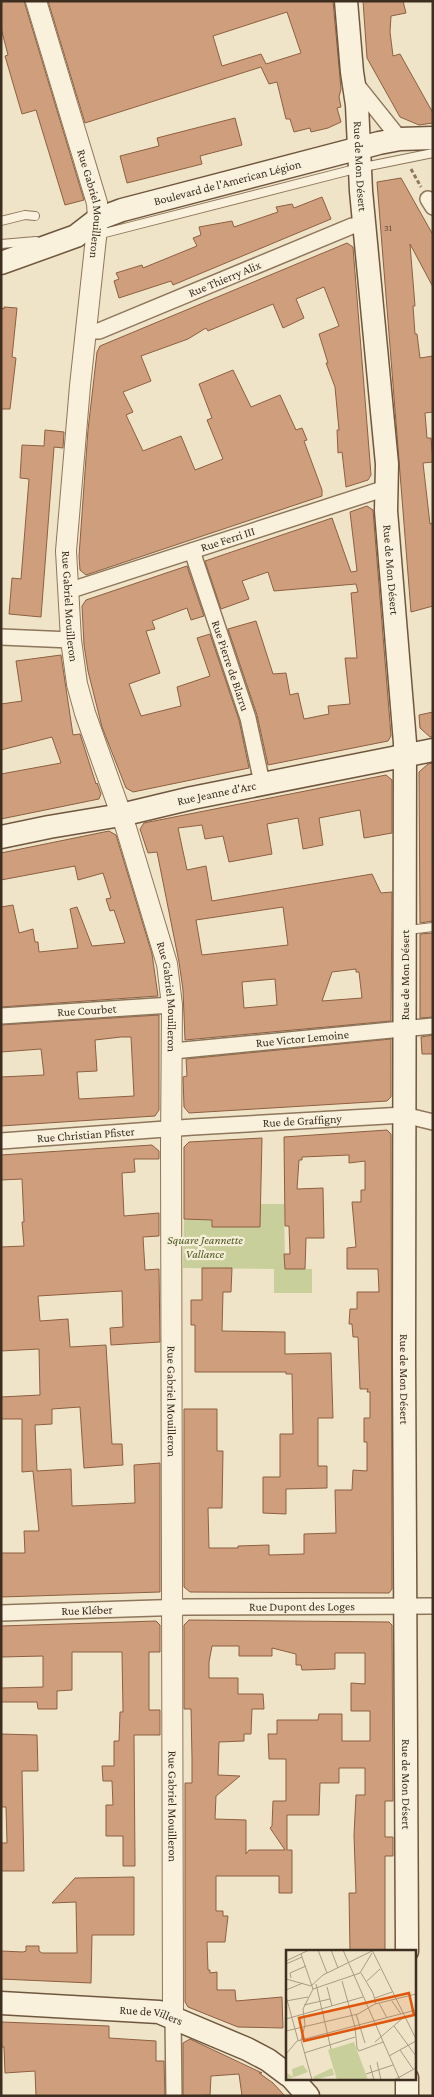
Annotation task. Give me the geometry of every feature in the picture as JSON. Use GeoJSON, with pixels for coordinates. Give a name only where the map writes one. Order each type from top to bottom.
{"type":"FeatureCollection","features":[{"type":"Feature","properties":{"kind":"main road","name":"Rue de Mon Désert"},"geometry":{"type":"LineString","coordinates":[[346,1],[353,80],[358,105],[359,158],[364,225],[387,464],[386,511],[405,756],[404,1115],[407,1950]]}},
{"type":"Feature","properties":{"kind":"main road","name":"Boulevard de l'American Légion"},"geometry":{"type":"LineString","coordinates":[[2,256],[90,230],[134,206],[359,158],[400,139],[433,138]]}},
{"type":"Feature","properties":{"kind":"main road","name":"Rue Jeanne d'Arc"},"geometry":{"type":"LineString","coordinates":[[1,837],[121,815],[260,774],[405,756],[433,750]]}},
{"type":"Feature","properties":{"kind":"main road","name":"Rue de Villers"},"geometry":{"type":"LineString","coordinates":[[1,2003],[159,2012],[247,2049],[268,2060],[286,2074]]}},
{"type":"Feature","properties":{"kind":"main road"},"geometry":{"type":"LineString","coordinates":[[294,2080],[308,2096]]}},
{"type":"Feature","properties":{"kind":"main road"},"geometry":{"type":"LineString","coordinates":[[407,2080],[407,2096]]}},
{"type":"Feature","properties":{"kind":"street","name":"Rue Gabriel Mouilleron"},"geometry":{"type":"LineString","coordinates":[[36,1],[96,197],[90,230],[85,332],[66,551],[71,640],[77,684],[85,713],[121,815],[163,946],[172,1005],[174,2017]]}},
{"type":"Feature","properties":{"kind":"street"},"geometry":{"type":"LineString","coordinates":[[353,80],[400,139]]}},
{"type":"Feature","properties":{"kind":"street","name":"Rue Thierry Alix"},"geometry":{"type":"LineString","coordinates":[[85,332],[99,331],[352,226],[364,225]]}},
{"type":"Feature","properties":{"kind":"street","name":"Rue Ferri III"},"geometry":{"type":"LineString","coordinates":[[68,591],[386,488]]}},
{"type":"Feature","properties":{"kind":"street","name":"Rue Pierre de Blarru"},"geometry":{"type":"LineString","coordinates":[[192,551],[248,718],[260,774]]}},
{"type":"Feature","properties":{"kind":"street"},"geometry":{"type":"LineString","coordinates":[[1,637],[71,640]]}},
{"type":"Feature","properties":{"kind":"street","name":"Rue Courbet"},"geometry":{"type":"LineString","coordinates":[[1,1016],[172,1005]]}},
{"type":"Feature","properties":{"kind":"street","name":"Rue Victor Lemoine"},"geometry":{"type":"LineString","coordinates":[[173,1051],[433,1026]]}},
{"type":"Feature","properties":{"kind":"street","name":"Rue de Graffigny"},"geometry":{"type":"LineString","coordinates":[[171,1129],[404,1115],[433,1122]]}},
{"type":"Feature","properties":{"kind":"street","name":"Rue Christian Pfister"},"geometry":{"type":"LineString","coordinates":[[1,1141],[171,1129]]}},
{"type":"Feature","properties":{"kind":"street","name":"Rue Dupont des Loges"},"geometry":{"type":"LineString","coordinates":[[173,1607],[433,1606]]}},
{"type":"Feature","properties":{"kind":"street","name":"Rue Kléber"},"geometry":{"type":"LineString","coordinates":[[1,1613],[173,1607]]}},
{"type":"Feature","properties":{"kind":"street"},"geometry":{"type":"LineString","coordinates":[[174,2017],[174,2096]]}},
{"type":"Feature","properties":{"kind":"lane"},"geometry":{"type":"LineString","coordinates":[[359,158],[433,153]]}},
{"type":"Feature","properties":{"kind":"lane"},"geometry":{"type":"LineString","coordinates":[[1,221],[30,214]]}},
{"type":"Feature","properties":{"kind":"lane"},"geometry":{"type":"LineString","coordinates":[[406,930],[433,927]]}},
{"type":"Feature","properties":{"kind":"green space","name":"Square Jeannette Vallance"},"geometry":{"type":"Polygon","coordinates":[[[261,1204],[284,1204],[285,1269],[312,1269],[312,1293],[274,1293],[274,1269],[183,1268],[184,1219],[212,1220],[212,1226],[260,1227],[261,1204]]]}},
{"type":"Feature","properties":{"kind":"building"},"geometry":{"type":"Polygon","coordinates":[[[1,1],[24,1],[84,200],[65,205],[36,110],[22,114],[5,56],[8,55],[1,28],[1,1]]]}},
{"type":"Feature","properties":{"kind":"building"},"geometry":{"type":"Polygon","coordinates":[[[48,1],[333,1],[341,89],[339,97],[341,107],[337,108],[341,122],[328,128],[311,132],[310,128],[294,132],[290,119],[286,119],[277,82],[269,84],[261,67],[85,123],[48,1]],[[287,12],[213,36],[222,66],[261,54],[266,64],[301,53],[287,12]]]}},
{"type":"Feature","properties":{"kind":"building"},"geometry":{"type":"Polygon","coordinates":[[[363,1],[403,1],[406,13],[391,16],[390,32],[393,56],[400,54],[433,113],[433,123],[419,125],[400,117],[367,58],[363,1]]]}},
{"type":"Feature","properties":{"kind":"building"},"geometry":{"type":"Polygon","coordinates":[[[235,118],[242,145],[200,156],[202,164],[127,183],[120,156],[159,146],[157,138],[235,118]]]}},
{"type":"Feature","properties":{"kind":"building"},"geometry":{"type":"Polygon","coordinates":[[[401,178],[433,235],[433,287],[410,244],[415,306],[413,306],[415,334],[417,334],[420,358],[433,356],[433,412],[425,413],[427,438],[431,438],[433,462],[423,463],[430,524],[433,523],[433,606],[411,612],[377,182],[401,178]]]}},
{"type":"Feature","properties":{"kind":"building"},"geometry":{"type":"Polygon","coordinates":[[[322,197],[331,219],[173,285],[171,281],[119,298],[114,281],[119,279],[116,273],[142,265],[143,268],[197,246],[193,238],[201,235],[199,227],[232,221],[234,227],[278,212],[276,207],[292,204],[294,208],[322,197]]]}},
{"type":"Feature","properties":{"kind":"building"},"geometry":{"type":"Polygon","coordinates":[[[347,243],[353,247],[371,475],[368,480],[346,487],[342,452],[338,453],[337,430],[339,430],[335,387],[326,363],[328,363],[319,334],[339,326],[324,287],[296,299],[304,318],[283,328],[273,304],[208,331],[206,328],[188,339],[141,356],[151,381],[123,392],[133,412],[126,415],[143,451],[181,436],[195,470],[223,459],[207,420],[212,418],[199,384],[233,370],[251,407],[280,395],[296,430],[302,428],[307,440],[304,441],[322,490],[322,496],[86,575],[80,570],[79,556],[88,430],[97,352],[100,346],[347,243]]]}},
{"type":"Feature","properties":{"kind":"building"},"geometry":{"type":"Polygon","coordinates":[[[4,307],[17,308],[12,357],[16,358],[10,409],[1,409],[1,308],[4,309],[4,307]]]}},
{"type":"Feature","properties":{"kind":"building"},"geometry":{"type":"Polygon","coordinates":[[[45,430],[64,432],[63,448],[54,447],[41,617],[9,614],[12,578],[21,579],[29,479],[20,478],[22,445],[44,446],[45,430]]]}},
{"type":"Feature","properties":{"kind":"building"},"geometry":{"type":"Polygon","coordinates":[[[367,506],[373,510],[391,736],[388,741],[268,765],[257,715],[228,629],[256,621],[273,674],[286,673],[290,695],[298,693],[304,719],[329,714],[328,706],[350,704],[345,658],[357,658],[351,593],[358,592],[356,584],[274,591],[268,572],[242,581],[249,599],[221,609],[205,561],[332,518],[351,572],[357,571],[350,512],[367,506]]]}},
{"type":"Feature","properties":{"kind":"building"},"geometry":{"type":"Polygon","coordinates":[[[187,566],[204,616],[191,620],[187,608],[152,621],[155,629],[146,631],[160,673],[129,684],[141,716],[181,706],[177,687],[210,676],[197,638],[210,634],[239,720],[249,768],[133,792],[126,788],[102,727],[88,671],[84,645],[82,606],[86,600],[187,566]]]}},
{"type":"Feature","properties":{"kind":"building"},"geometry":{"type":"Polygon","coordinates":[[[61,655],[73,735],[80,734],[101,794],[99,799],[1,819],[1,774],[61,763],[52,737],[1,750],[1,704],[22,701],[16,661],[61,655]]]}},
{"type":"Feature","properties":{"kind":"building"},"geometry":{"type":"Polygon","coordinates":[[[433,712],[433,737],[430,737],[420,728],[419,715],[433,712]]]}},
{"type":"Feature","properties":{"kind":"building"},"geometry":{"type":"Polygon","coordinates":[[[433,763],[433,921],[420,923],[419,772],[428,764],[433,763]]]}},
{"type":"Feature","properties":{"kind":"building"},"geometry":{"type":"Polygon","coordinates":[[[386,775],[392,780],[392,833],[364,838],[360,810],[319,818],[323,845],[303,849],[298,818],[267,824],[272,854],[229,862],[223,836],[205,839],[202,825],[178,828],[187,870],[206,866],[212,901],[372,874],[381,893],[392,892],[391,1021],[185,1040],[183,990],[179,962],[157,852],[148,853],[140,829],[144,823],[386,775]],[[283,907],[196,920],[202,955],[288,945],[283,907]],[[356,969],[332,972],[322,1001],[362,998],[359,972],[356,972],[356,969]],[[275,979],[242,982],[244,1008],[277,1005],[275,979]]]}},
{"type":"Feature","properties":{"kind":"building"},"geometry":{"type":"Polygon","coordinates":[[[109,831],[116,835],[152,954],[158,996],[1,1007],[1,907],[13,905],[19,933],[33,929],[35,942],[38,942],[39,952],[78,948],[70,909],[77,907],[92,946],[125,943],[114,910],[110,911],[106,899],[111,898],[103,873],[78,880],[75,866],[1,880],[1,853],[109,831]]]}},
{"type":"Feature","properties":{"kind":"building"},"geometry":{"type":"Polygon","coordinates":[[[433,933],[433,1017],[420,1018],[420,934],[433,933]]]}},
{"type":"Feature","properties":{"kind":"building"},"geometry":{"type":"Polygon","coordinates":[[[159,1015],[159,1110],[155,1116],[1,1126],[1,1077],[44,1075],[41,1049],[1,1052],[1,1025],[159,1015]],[[131,1037],[95,1040],[97,1071],[77,1072],[79,1099],[134,1096],[131,1037]]]}},
{"type":"Feature","properties":{"kind":"building"},"geometry":{"type":"Polygon","coordinates":[[[433,1035],[433,1054],[422,1054],[421,1037],[433,1035]]]}},
{"type":"Feature","properties":{"kind":"building"},"geometry":{"type":"Polygon","coordinates":[[[391,1039],[391,1097],[387,1101],[189,1113],[184,1107],[183,1077],[187,1076],[186,1059],[391,1039]]]}},
{"type":"Feature","properties":{"kind":"building"},"geometry":{"type":"Polygon","coordinates":[[[387,1130],[391,1134],[392,1589],[389,1593],[190,1592],[184,1587],[184,1409],[217,1409],[217,1451],[223,1451],[222,1508],[208,1508],[209,1548],[269,1545],[269,1555],[304,1554],[304,1534],[336,1533],[335,1490],[352,1490],[353,1470],[367,1471],[367,1442],[364,1442],[364,1418],[370,1418],[370,1392],[367,1392],[368,1389],[360,1389],[358,1337],[353,1337],[352,1324],[349,1324],[350,1309],[357,1309],[357,1292],[379,1292],[378,1269],[347,1269],[347,1248],[356,1247],[352,1202],[361,1202],[361,1190],[365,1190],[365,1161],[349,1163],[349,1155],[302,1157],[302,1160],[299,1160],[297,1189],[323,1188],[324,1238],[306,1238],[305,1269],[285,1269],[284,1254],[290,1254],[289,1226],[285,1226],[284,1137],[387,1130]]]}},
{"type":"Feature","properties":{"kind":"building"},"geometry":{"type":"Polygon","coordinates":[[[262,1138],[260,1227],[212,1227],[212,1220],[184,1219],[184,1147],[189,1142],[262,1138]]]}},
{"type":"Feature","properties":{"kind":"building"},"geometry":{"type":"Polygon","coordinates":[[[152,1145],[159,1151],[159,1159],[134,1159],[135,1172],[122,1173],[124,1216],[159,1213],[159,1236],[143,1237],[145,1270],[159,1269],[160,1342],[111,1345],[110,1328],[123,1327],[122,1291],[38,1296],[40,1321],[68,1319],[70,1347],[106,1345],[112,1444],[122,1444],[123,1465],[84,1468],[80,1407],[52,1409],[52,1424],[35,1425],[37,1471],[71,1469],[72,1506],[135,1503],[134,1465],[160,1463],[160,1592],[1,1597],[1,1553],[25,1553],[24,1531],[39,1531],[33,1471],[22,1472],[22,1419],[1,1419],[1,1397],[40,1395],[39,1349],[1,1351],[1,1247],[24,1246],[22,1222],[24,1222],[22,1179],[1,1180],[1,1155],[152,1145]]]}},
{"type":"Feature","properties":{"kind":"building"},"geometry":{"type":"Polygon","coordinates":[[[202,1268],[232,1268],[231,1292],[223,1292],[222,1331],[285,1332],[285,1354],[331,1353],[333,1418],[318,1418],[318,1466],[327,1466],[327,1488],[286,1489],[286,1514],[263,1513],[263,1477],[280,1477],[280,1434],[293,1434],[292,1374],[286,1374],[286,1372],[195,1372],[195,1325],[191,1325],[191,1300],[202,1300],[202,1268]]]}},
{"type":"Feature","properties":{"kind":"building"},"geometry":{"type":"Polygon","coordinates":[[[189,1620],[389,1622],[392,1625],[393,1801],[385,1801],[385,1837],[393,1837],[393,1856],[385,1856],[385,1950],[350,1950],[349,1893],[356,1893],[354,1835],[356,1795],[365,1795],[365,1768],[339,1768],[339,1783],[320,1783],[319,1815],[287,1815],[287,1850],[292,1850],[292,1893],[279,1893],[279,1876],[216,1876],[216,1911],[223,1911],[223,1916],[228,1916],[225,1942],[207,1942],[208,1970],[210,1970],[210,1973],[217,1972],[217,1990],[235,1990],[236,2001],[282,1997],[283,2028],[238,2027],[188,2007],[185,2002],[185,1783],[192,1783],[192,1758],[191,1709],[184,1709],[184,1625],[189,1620]],[[212,1646],[209,1678],[238,1678],[238,1694],[263,1694],[264,1709],[252,1709],[251,1734],[244,1734],[244,1741],[219,1742],[218,1775],[240,1776],[216,1796],[215,1819],[246,1820],[246,1854],[249,1850],[285,1850],[270,1828],[272,1826],[273,1801],[286,1801],[286,1759],[269,1759],[268,1734],[277,1734],[277,1720],[318,1720],[319,1714],[342,1714],[342,1741],[370,1741],[370,1711],[351,1711],[351,1683],[365,1684],[365,1653],[335,1653],[335,1669],[302,1670],[301,1665],[296,1665],[296,1654],[272,1648],[272,1656],[239,1656],[239,1646],[212,1646]]]}},
{"type":"Feature","properties":{"kind":"building"},"geometry":{"type":"Polygon","coordinates":[[[156,1621],[160,1625],[160,1652],[149,1652],[149,1710],[160,1710],[160,1735],[134,1735],[135,1866],[123,1866],[123,1836],[106,1836],[106,1805],[113,1805],[112,1781],[103,1781],[102,1766],[114,1766],[114,1741],[119,1741],[120,1712],[123,1712],[122,1652],[72,1652],[72,1690],[57,1691],[57,1709],[38,1709],[37,1702],[1,1702],[1,1688],[43,1687],[43,1656],[1,1657],[1,1626],[156,1621]]]}},
{"type":"Feature","properties":{"kind":"building"},"geometry":{"type":"Polygon","coordinates":[[[1,1734],[37,1735],[38,1771],[22,1771],[24,1871],[1,1871],[1,1843],[7,1843],[6,1807],[1,1807],[1,1734]]]}},
{"type":"Feature","properties":{"kind":"building"},"geometry":{"type":"Polygon","coordinates":[[[134,1877],[134,1935],[92,1935],[91,1983],[1,1979],[1,1951],[23,1952],[26,1951],[26,1946],[39,1946],[39,1951],[42,1953],[77,1953],[76,1902],[52,1903],[75,1878],[134,1877]]]}},
{"type":"Feature","properties":{"kind":"building"},"geometry":{"type":"Polygon","coordinates":[[[1,2022],[109,2026],[109,2038],[156,2041],[156,2061],[164,2061],[165,2096],[36,2096],[35,2071],[5,2073],[4,2047],[1,2047],[1,2022]]]}},
{"type":"Feature","properties":{"kind":"building"},"geometry":{"type":"Polygon","coordinates":[[[190,2039],[262,2073],[259,2073],[273,2083],[285,2096],[242,2096],[239,2074],[211,2076],[210,2095],[183,2096],[183,2043],[190,2039]]]}}]}
